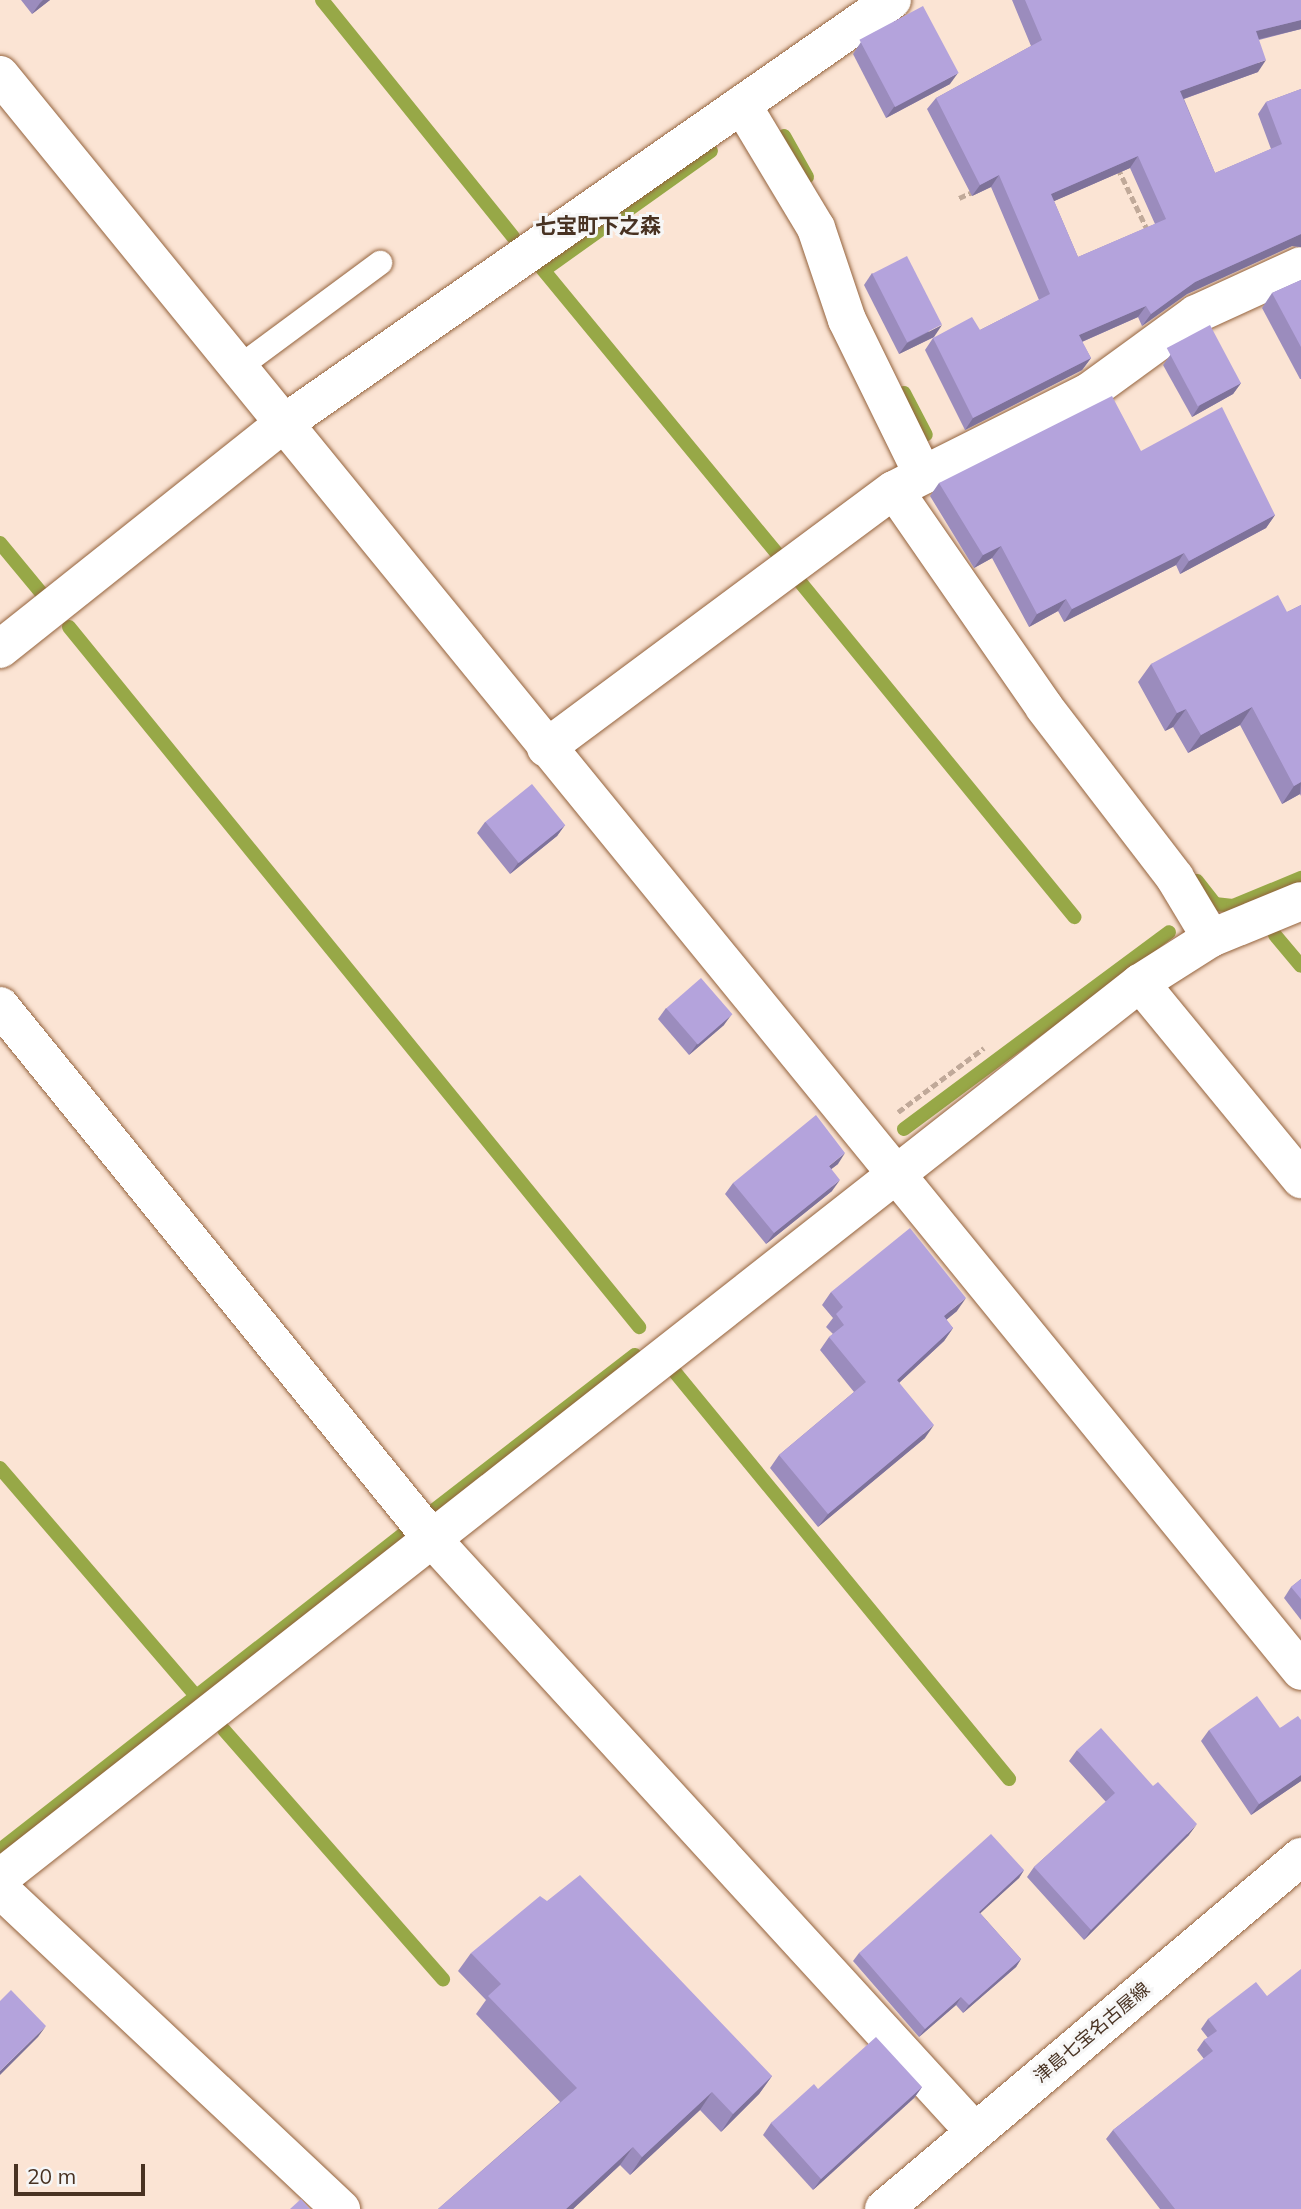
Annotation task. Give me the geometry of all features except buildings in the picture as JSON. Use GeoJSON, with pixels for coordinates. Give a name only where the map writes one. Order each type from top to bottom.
{"type":"FeatureCollection","features":[{"type":"Feature","properties":{"kind":"street"},"geometry":{"type":"LineString","coordinates":[[0,649],[283,424],[892,0]]}},
{"type":"Feature","properties":{"kind":"street"},"geometry":{"type":"LineString","coordinates":[[0,75],[1301,1671]]}},
{"type":"Feature","properties":{"kind":"street"},"geometry":{"type":"LineString","coordinates":[[742,105],[816,228],[847,320],[909,482],[1044,707],[1175,878],[1211,938]]}},
{"type":"Feature","properties":{"kind":"street"},"geometry":{"type":"LineString","coordinates":[[546,748],[909,482],[1089,392],[1196,314],[1301,266]]}},
{"type":"Feature","properties":{"kind":"street"},"geometry":{"type":"LineString","coordinates":[[0,1878],[433,1541],[1140,983],[1211,938],[1301,901]]}},
{"type":"Feature","properties":{"kind":"street"},"geometry":{"type":"LineString","coordinates":[[1140,983],[1301,1179]]}},
{"type":"Feature","properties":{"kind":"street"},"geometry":{"type":"LineString","coordinates":[[0,1006],[433,1541],[975,2132]]}},
{"type":"Feature","properties":{"kind":"street","name":"津島七宝名古屋線"},"geometry":{"type":"LineString","coordinates":[[884,2209],[1301,1857]]}},
{"type":"Feature","properties":{"kind":"street"},"geometry":{"type":"LineString","coordinates":[[0,1889],[341,2209]]}},
{"type":"Feature","properties":{"kind":"lane"},"geometry":{"type":"LineString","coordinates":[[238,368],[380,263]]}},
{"type":"Feature","properties":{"kind":"path"},"geometry":{"type":"LineString","coordinates":[[1114,160],[1155,246]]}},
{"type":"Feature","properties":{"kind":"path"},"geometry":{"type":"LineString","coordinates":[[959,198],[983,187]]}},
{"type":"Feature","properties":{"kind":"waterway"},"geometry":{"type":"LineString","coordinates":[[322,0],[513,237]]}},
{"type":"Feature","properties":{"kind":"waterway"},"geometry":{"type":"LineString","coordinates":[[784,136],[807,177]]}},
{"type":"Feature","properties":{"kind":"waterway"},"geometry":{"type":"LineString","coordinates":[[544,270],[711,151]]}},
{"type":"Feature","properties":{"kind":"waterway"},"geometry":{"type":"LineString","coordinates":[[540,266],[777,553]]}},
{"type":"Feature","properties":{"kind":"waterway"},"geometry":{"type":"LineString","coordinates":[[904,393],[926,435]]}},
{"type":"Feature","properties":{"kind":"waterway"},"geometry":{"type":"LineString","coordinates":[[0,543],[43,595]]}},
{"type":"Feature","properties":{"kind":"waterway"},"geometry":{"type":"LineString","coordinates":[[792,572],[1074,917]]}},
{"type":"Feature","properties":{"kind":"waterway"},"geometry":{"type":"LineString","coordinates":[[69,627],[639,1327]]}},
{"type":"Feature","properties":{"kind":"waterway"},"geometry":{"type":"LineString","coordinates":[[1197,881],[1215,904],[1233,906],[1301,878]]}},
{"type":"Feature","properties":{"kind":"waterway"},"geometry":{"type":"LineString","coordinates":[[904,1129],[1169,932]]}},
{"type":"Feature","properties":{"kind":"waterway"},"geometry":{"type":"LineString","coordinates":[[1275,935],[1301,966]]}},
{"type":"Feature","properties":{"kind":"waterway"},"geometry":{"type":"LineString","coordinates":[[429,1514],[635,1355]]}},
{"type":"Feature","properties":{"kind":"waterway"},"geometry":{"type":"LineString","coordinates":[[674,1371],[1009,1779]]}},
{"type":"Feature","properties":{"kind":"waterway"},"geometry":{"type":"LineString","coordinates":[[0,1468],[196,1696]]}},
{"type":"Feature","properties":{"kind":"waterway"},"geometry":{"type":"LineString","coordinates":[[0,1850],[406,1532]]}},
{"type":"Feature","properties":{"kind":"waterway"},"geometry":{"type":"LineString","coordinates":[[224,1730],[443,1979]]}},
{"type":"Feature","properties":{"kind":"district","name":"七宝町下之森"},"geometry":{"type":"Point","coordinates":[598,225]}}]}
